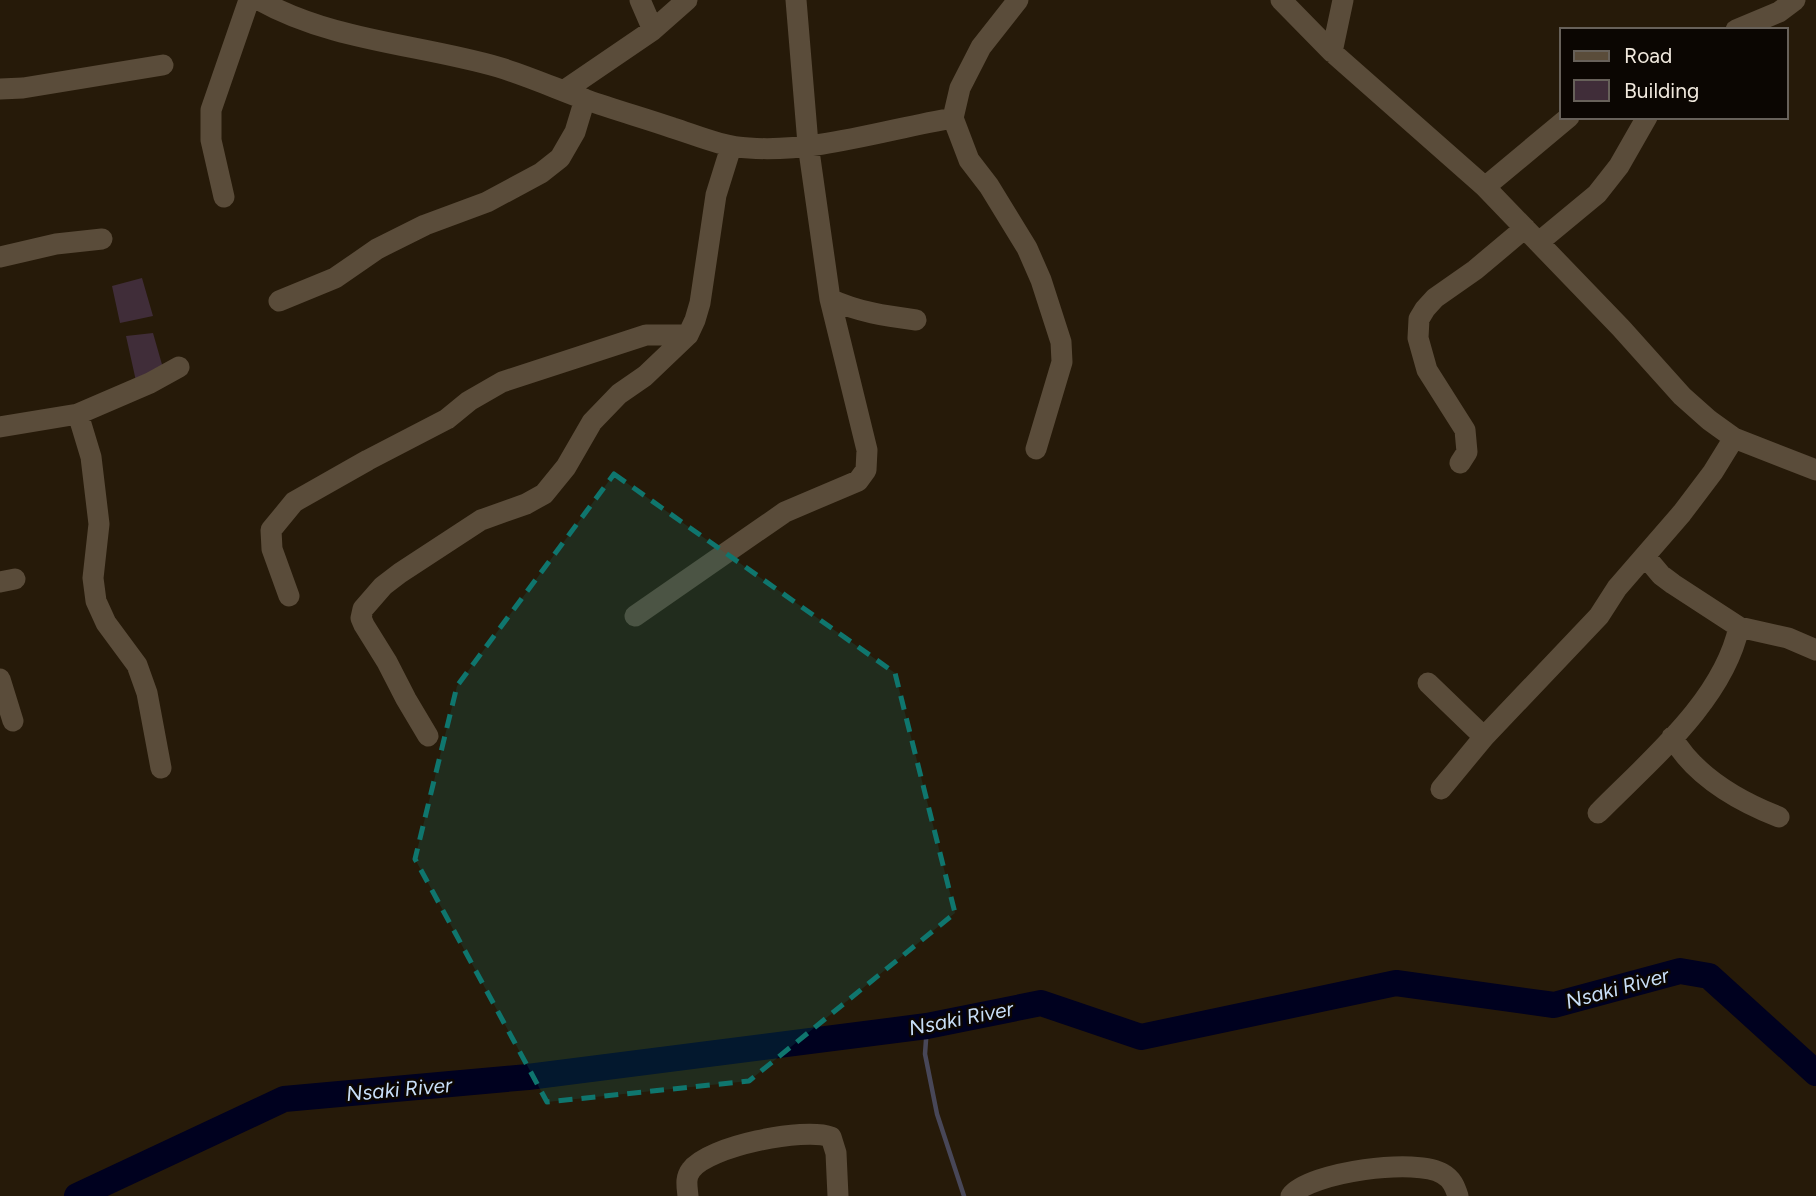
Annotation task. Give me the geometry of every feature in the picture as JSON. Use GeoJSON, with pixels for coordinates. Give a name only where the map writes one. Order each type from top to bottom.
{"type":"FeatureCollection","features":[{"type":"Feature","properties":{"kind":"street"},"geometry":{"type":"LineString","coordinates":[[224,197],[211,140],[211,110],[249,0]]}},
{"type":"Feature","properties":{"kind":"street"},"geometry":{"type":"LineString","coordinates":[[259,0],[306,21],[381,42],[496,66],[585,99],[731,147],[776,148],[808,145],[875,135],[953,118]]}},
{"type":"Feature","properties":{"kind":"street"},"geometry":{"type":"LineString","coordinates":[[640,0],[653,30]]}},
{"type":"Feature","properties":{"kind":"street"},"geometry":{"type":"LineString","coordinates":[[565,90],[653,30],[687,0]]}},
{"type":"Feature","properties":{"kind":"street"},"geometry":{"type":"LineString","coordinates":[[635,616],[785,512],[859,481],[866,470],[867,450],[830,299],[808,145],[796,0]]}},
{"type":"Feature","properties":{"kind":"street"},"geometry":{"type":"LineString","coordinates":[[1018,0],[981,47],[960,88],[953,118],[969,160],[989,186],[1027,248],[1061,342],[1062,362],[1036,449]]}},
{"type":"Feature","properties":{"kind":"street"},"geometry":{"type":"LineString","coordinates":[[1281,0],[1332,52],[1485,187],[1682,396],[1709,420],[1734,438],[1816,470]]}},
{"type":"Feature","properties":{"kind":"street"},"geometry":{"type":"LineString","coordinates":[[1332,52],[1343,0]]}},
{"type":"Feature","properties":{"kind":"street"},"geometry":{"type":"LineString","coordinates":[[1741,28],[1779,12],[1795,0]]}},
{"type":"Feature","properties":{"kind":"street"},"geometry":{"type":"LineString","coordinates":[[0,89],[23,88],[163,65]]}},
{"type":"Feature","properties":{"kind":"street"},"geometry":{"type":"LineString","coordinates":[[279,300],[326,283],[377,249],[425,225],[487,202],[541,173],[560,158],[575,132],[585,99]]}},
{"type":"Feature","properties":{"kind":"street"},"geometry":{"type":"LineString","coordinates":[[1485,187],[1567,119]]}},
{"type":"Feature","properties":{"kind":"street"},"geometry":{"type":"LineString","coordinates":[[1460,463],[1467,452],[1465,430],[1427,370],[1418,338],[1419,319],[1435,298],[1492,257],[1597,194],[1619,166],[1646,119]]}},
{"type":"Feature","properties":{"kind":"street"},"geometry":{"type":"LineString","coordinates":[[428,736],[364,625],[361,618],[363,609],[383,586],[412,564],[481,520],[526,504],[544,494],[566,467],[592,422],[619,394],[645,376],[688,335],[700,303],[716,195],[731,147]]}},
{"type":"Feature","properties":{"kind":"street"},"geometry":{"type":"LineString","coordinates":[[0,257],[56,244],[102,239]]}},
{"type":"Feature","properties":{"kind":"street"},"geometry":{"type":"LineString","coordinates":[[830,299],[874,315],[916,320]]}},
{"type":"Feature","properties":{"kind":"street"},"geometry":{"type":"LineString","coordinates":[[289,596],[272,549],[271,530],[294,502],[447,419],[469,401],[502,382],[646,335],[688,335]]}},
{"type":"Feature","properties":{"kind":"street"},"geometry":{"type":"LineString","coordinates":[[0,427],[78,414],[150,383],[178,367]]}},
{"type":"Feature","properties":{"kind":"street"},"geometry":{"type":"LineString","coordinates":[[78,414],[91,457],[99,524],[93,578],[96,601],[106,623],[137,665],[148,693],[162,768]]}},
{"type":"Feature","properties":{"kind":"street"},"geometry":{"type":"LineString","coordinates":[[1441,789],[1484,737],[1599,616],[1617,588],[1713,472],[1734,438]]}},
{"type":"Feature","properties":{"kind":"street"},"geometry":{"type":"LineString","coordinates":[[1645,556],[1661,575],[1718,616],[1739,627],[1788,638],[1816,650]]}},
{"type":"Feature","properties":{"kind":"street"},"geometry":{"type":"LineString","coordinates":[[1598,813],[1706,698],[1726,667],[1739,627]]}},
{"type":"Feature","properties":{"kind":"street"},"geometry":{"type":"LineString","coordinates":[[0,679],[13,721]]}},
{"type":"Feature","properties":{"kind":"street"},"geometry":{"type":"LineString","coordinates":[[1428,683],[1484,737]]}},
{"type":"Feature","properties":{"kind":"street"},"geometry":{"type":"LineString","coordinates":[[1672,737],[1680,751],[1701,773],[1761,810],[1779,817]]}},
{"type":"Feature","properties":{"kind":"street"},"geometry":{"type":"LineString","coordinates":[[688,1196],[686,1181],[689,1172],[706,1156],[735,1146],[820,1133],[831,1137],[838,1196]]}},
{"type":"Feature","properties":{"kind":"street"},"geometry":{"type":"LineString","coordinates":[[1291,1196],[1306,1184],[1324,1179],[1385,1167],[1415,1165],[1442,1172],[1451,1180],[1458,1196]]}},
{"type":"Feature","properties":{"kind":"highlighted area"},"geometry":{"type":"Polygon","coordinates":[[[614,474],[895,673],[955,913],[749,1081],[547,1102],[415,859],[457,686],[614,474]]]}},
{"type":"Feature","properties":{"kind":"building"},"geometry":{"type":"Polygon","coordinates":[[[142,278],[153,316],[120,323],[112,286],[142,278]]]}},
{"type":"Feature","properties":{"kind":"building"},"geometry":{"type":"Polygon","coordinates":[[[153,333],[165,375],[136,381],[126,336],[153,333]]]}},
{"type":"Feature","properties":{"kind":"waterway","name":"Nsaki River"},"geometry":{"type":"LineString","coordinates":[[77,1196],[284,1099],[528,1077],[927,1026],[1041,1003],[1141,1037],[1396,983],[1554,1005],[1680,971],[1709,976],[1816,1073]]}},
{"type":"Feature","properties":{"kind":"waterway"},"geometry":{"type":"LineString","coordinates":[[927,1026],[925,1054],[937,1114],[964,1196]]}}]}
